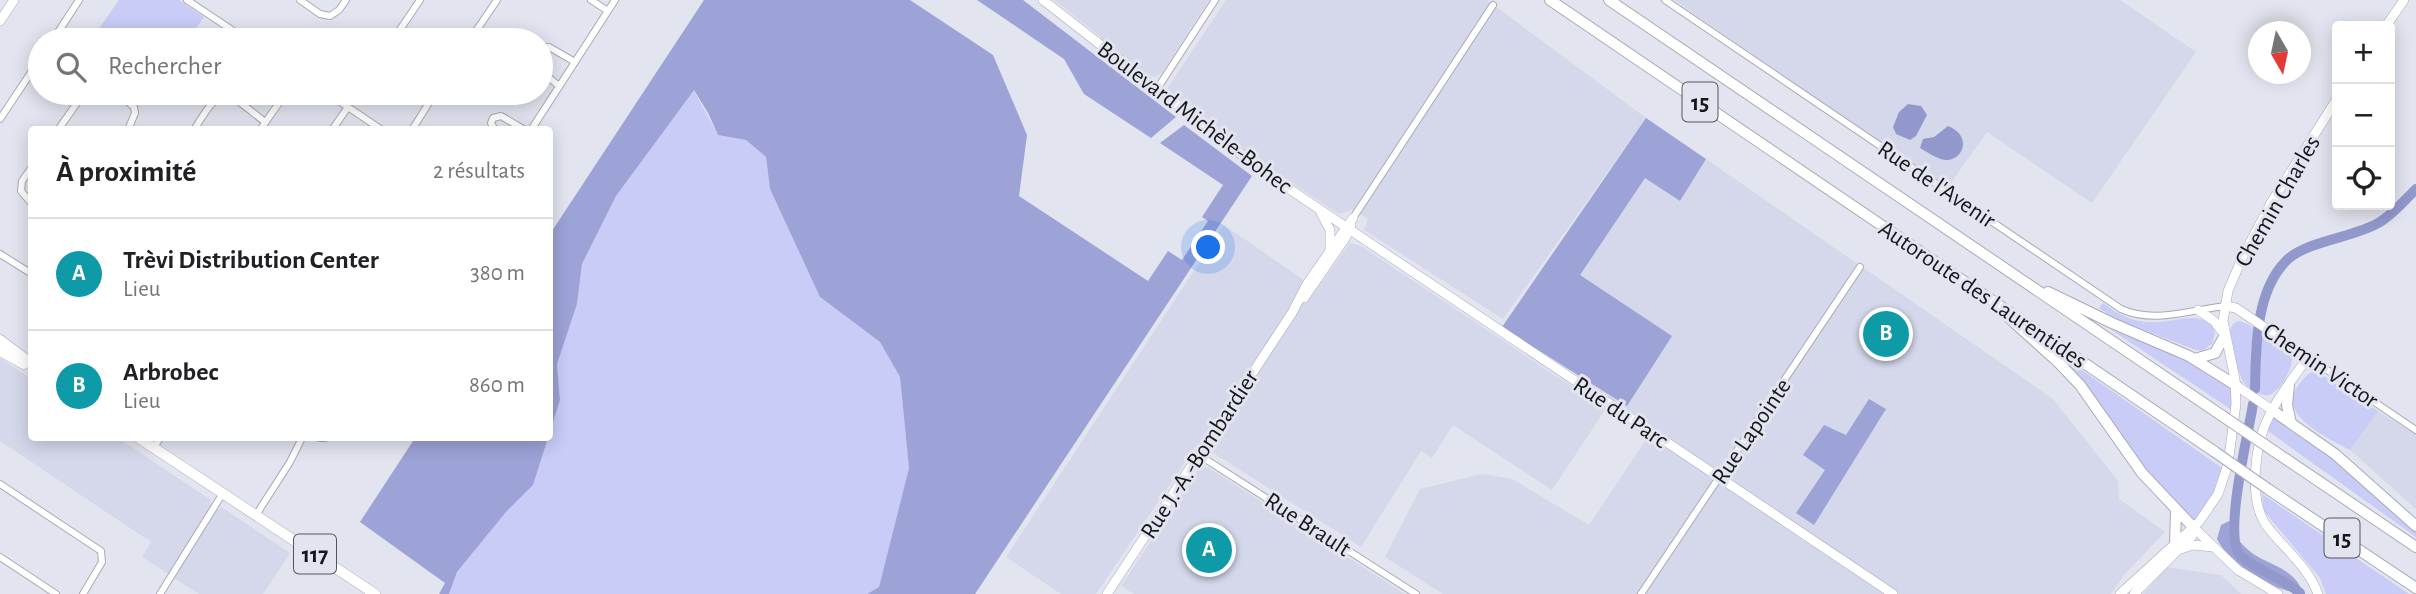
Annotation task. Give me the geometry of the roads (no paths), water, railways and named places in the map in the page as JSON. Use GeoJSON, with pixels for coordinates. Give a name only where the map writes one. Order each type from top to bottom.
{"type":"FeatureCollection","features":[{"type":"Feature","properties":{"kind":"highway","name":"Autoroute des Laurentides"},"geometry":{"type":"LineString","coordinates":[[1550,0],[2416,588]]}},
{"type":"Feature","properties":{"kind":"highway","name":"Autoroute des Laurentides"},"geometry":{"type":"LineString","coordinates":[[1609,0],[2416,547]]}},
{"type":"Feature","properties":{"kind":"highway"},"geometry":{"type":"LineString","coordinates":[[2019,278],[2195,359],[2236,386]]}},
{"type":"Feature","properties":{"kind":"highway"},"geometry":{"type":"LineString","coordinates":[[1982,293],[2074,379],[2142,473],[2176,511],[2196,526]]}},
{"type":"Feature","properties":{"kind":"highway"},"geometry":{"type":"LineString","coordinates":[[2195,359],[2215,353],[2225,335]]}},
{"type":"Feature","properties":{"kind":"highway"},"geometry":{"type":"LineString","coordinates":[[2289,385],[2287,405],[2291,423]]}},
{"type":"Feature","properties":{"kind":"highway"},"geometry":{"type":"LineString","coordinates":[[2272,410],[2344,462],[2416,526]]}},
{"type":"Feature","properties":{"kind":"highway"},"geometry":{"type":"LineString","coordinates":[[2176,511],[2178,546]]}},
{"type":"Feature","properties":{"kind":"main road"},"geometry":{"type":"LineString","coordinates":[[0,340],[28,363]]}},
{"type":"Feature","properties":{"kind":"main road"},"geometry":{"type":"LineString","coordinates":[[0,351],[28,364]]}},
{"type":"Feature","properties":{"kind":"main road","name":"117"},"geometry":{"type":"LineString","coordinates":[[152,443],[375,594]]}},
{"type":"Feature","properties":{"kind":"street"},"geometry":{"type":"LineString","coordinates":[[0,21],[13,0]]}},
{"type":"Feature","properties":{"kind":"street"},"geometry":{"type":"LineString","coordinates":[[61,28],[79,0]]}},
{"type":"Feature","properties":{"kind":"street"},"geometry":{"type":"LineString","coordinates":[[187,0],[229,28]]}},
{"type":"Feature","properties":{"kind":"street"},"geometry":{"type":"LineString","coordinates":[[300,0],[320,14],[330,16],[339,10],[346,0]]}},
{"type":"Feature","properties":{"kind":"street"},"geometry":{"type":"LineString","coordinates":[[401,28],[420,0]]}},
{"type":"Feature","properties":{"kind":"street"},"geometry":{"type":"LineString","coordinates":[[478,28],[497,0]]}},
{"type":"Feature","properties":{"kind":"street"},"geometry":{"type":"LineString","coordinates":[[591,0],[608,11]]}},
{"type":"Feature","properties":{"kind":"street"},"geometry":{"type":"LineString","coordinates":[[553,95],[615,0]]}},
{"type":"Feature","properties":{"kind":"street","name":"Boulevard Michèle-Bohec"},"geometry":{"type":"LineString","coordinates":[[1043,0],[1264,172],[1348,228]]}},
{"type":"Feature","properties":{"kind":"street"},"geometry":{"type":"LineString","coordinates":[[1157,89],[1215,0]]}},
{"type":"Feature","properties":{"kind":"street","name":"Rue de l'Avenir"},"geometry":{"type":"LineString","coordinates":[[1665,0],[2116,306],[2150,317],[2225,306]]}},
{"type":"Feature","properties":{"kind":"street"},"geometry":{"type":"LineString","coordinates":[[2389,21],[2404,0]]}},
{"type":"Feature","properties":{"kind":"street","name":"Rue J.-A.-Bombardier"},"geometry":{"type":"LineString","coordinates":[[1292,313],[1313,288],[1353,218],[1493,5]]}},
{"type":"Feature","properties":{"kind":"street"},"geometry":{"type":"LineString","coordinates":[[553,49],[575,62]]}},
{"type":"Feature","properties":{"kind":"street"},"geometry":{"type":"LineString","coordinates":[[0,119],[28,77]]}},
{"type":"Feature","properties":{"kind":"street"},"geometry":{"type":"LineString","coordinates":[[553,81],[559,86]]}},
{"type":"Feature","properties":{"kind":"street"},"geometry":{"type":"LineString","coordinates":[[61,126],[76,105]]}},
{"type":"Feature","properties":{"kind":"street"},"geometry":{"type":"LineString","coordinates":[[130,126],[135,113],[132,105]]}},
{"type":"Feature","properties":{"kind":"street"},"geometry":{"type":"LineString","coordinates":[[196,126],[209,105]]}},
{"type":"Feature","properties":{"kind":"street"},"geometry":{"type":"LineString","coordinates":[[242,105],[265,122]]}},
{"type":"Feature","properties":{"kind":"street"},"geometry":{"type":"LineString","coordinates":[[262,126],[277,105]]}},
{"type":"Feature","properties":{"kind":"street"},"geometry":{"type":"LineString","coordinates":[[345,105],[376,126]]}},
{"type":"Feature","properties":{"kind":"street"},"geometry":{"type":"LineString","coordinates":[[414,126],[428,105]]}},
{"type":"Feature","properties":{"kind":"street"},"geometry":{"type":"LineString","coordinates":[[534,126],[547,105]]}},
{"type":"Feature","properties":{"kind":"street"},"geometry":{"type":"LineString","coordinates":[[335,126],[348,107]]}},
{"type":"Feature","properties":{"kind":"street","name":"Chemin Charles"},"geometry":{"type":"LineString","coordinates":[[2120,594],[2135,591],[2178,546],[2213,504],[2225,478],[2233,432],[2236,386],[2225,335],[2225,306],[2235,274],[2255,233],[2292,168],[2332,107]]}},
{"type":"Feature","properties":{"kind":"street"},"geometry":{"type":"LineString","coordinates":[[493,126],[493,118],[501,116],[518,126]]}},
{"type":"Feature","properties":{"kind":"street"},"geometry":{"type":"LineString","coordinates":[[28,173],[22,181],[21,191],[28,199]]}},
{"type":"Feature","properties":{"kind":"street"},"geometry":{"type":"LineString","coordinates":[[1318,209],[1330,230],[1329,250]]}},
{"type":"Feature","properties":{"kind":"street","name":"Rue J.-A.-Bombardier"},"geometry":{"type":"LineString","coordinates":[[1107,594],[1292,313],[1329,250],[1348,228]]}},
{"type":"Feature","properties":{"kind":"street","name":"Rue du Parc"},"geometry":{"type":"LineString","coordinates":[[1348,228],[1893,594]]}},
{"type":"Feature","properties":{"kind":"street"},"geometry":{"type":"LineString","coordinates":[[0,254],[28,271]]}},
{"type":"Feature","properties":{"kind":"street","name":"Rue Lapointe"},"geometry":{"type":"LineString","coordinates":[[1641,594],[1860,267]]}},
{"type":"Feature","properties":{"kind":"street","name":"Chemin Victor"},"geometry":{"type":"LineString","coordinates":[[2225,306],[2236,308],[2416,430]]}},
{"type":"Feature","properties":{"kind":"street"},"geometry":{"type":"LineString","coordinates":[[2198,310],[2214,321],[2225,335]]}},
{"type":"Feature","properties":{"kind":"street"},"geometry":{"type":"LineString","coordinates":[[2308,357],[2272,410],[2263,430],[2254,494],[2267,526],[2307,572],[2318,594]]}},
{"type":"Feature","properties":{"kind":"street"},"geometry":{"type":"LineString","coordinates":[[2236,386],[2272,410]]}},
{"type":"Feature","properties":{"kind":"street"},"geometry":{"type":"LineString","coordinates":[[256,515],[290,463],[301,441]]}},
{"type":"Feature","properties":{"kind":"street","name":"Rue Brault"},"geometry":{"type":"LineString","coordinates":[[1199,455],[1416,594]]}},
{"type":"Feature","properties":{"kind":"street"},"geometry":{"type":"LineString","coordinates":[[0,484],[101,551],[102,562],[83,594]]}},
{"type":"Feature","properties":{"kind":"street"},"geometry":{"type":"LineString","coordinates":[[160,594],[223,493]]}},
{"type":"Feature","properties":{"kind":"street"},"geometry":{"type":"LineString","coordinates":[[2196,526],[2214,547],[2245,575],[2278,594]]}},
{"type":"Feature","properties":{"kind":"street"},"geometry":{"type":"LineString","coordinates":[[2178,546],[2214,547]]}},
{"type":"Feature","properties":{"kind":"street"},"geometry":{"type":"LineString","coordinates":[[0,557],[56,594]]}},
{"type":"Feature","properties":{"kind":"waterway"},"geometry":{"type":"LineString","coordinates":[[2255,389],[2257,339],[2263,305],[2268,288],[2286,261],[2294,254],[2317,244],[2380,222],[2416,189]]}},
{"type":"Feature","properties":{"kind":"waterway"},"geometry":{"type":"LineString","coordinates":[[2253,404],[2235,508],[2236,546],[2248,562],[2300,593]]}},
{"type":"Feature","properties":{"kind":"place","name":"Arbrobec"},"geometry":{"type":"Point","coordinates":[1886,334]}},
{"type":"Feature","properties":{"kind":"place","name":"Trèvi Distribution Center"},"geometry":{"type":"Point","coordinates":[1209,550]}}]}
